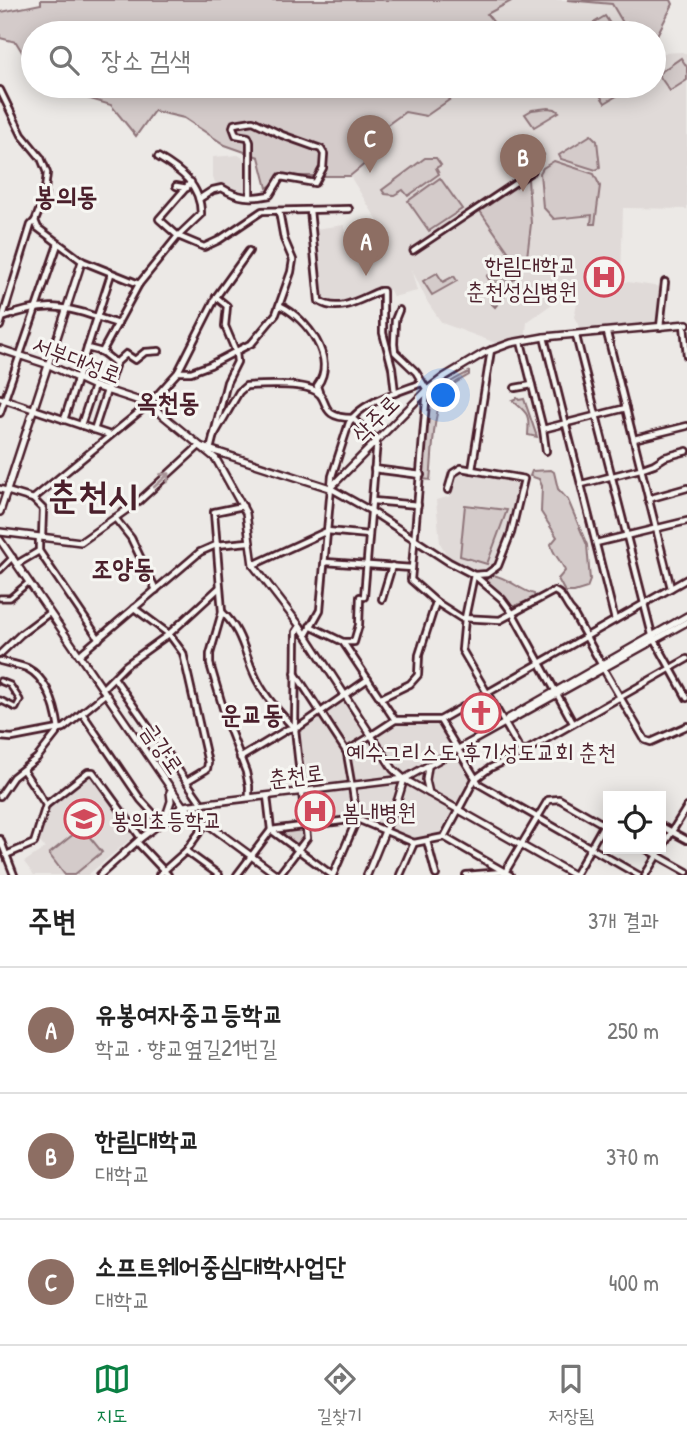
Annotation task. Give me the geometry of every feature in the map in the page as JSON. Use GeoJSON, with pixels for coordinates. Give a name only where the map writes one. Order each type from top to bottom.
{"type":"FeatureCollection","features":[{"type":"Feature","properties":{"kind":"street"},"geometry":{"type":"LineString","coordinates":[[0,90],[22,135],[41,158],[47,173],[44,198],[35,221],[30,225],[0,326]]}},
{"type":"Feature","properties":{"kind":"street"},"geometry":{"type":"LineString","coordinates":[[199,199],[222,188],[236,197],[250,197],[270,195],[281,177],[315,183],[323,168],[324,154],[321,149],[253,121],[234,124],[236,135],[248,137],[250,142],[250,197]]}},
{"type":"Feature","properties":{"kind":"street"},"geometry":{"type":"LineString","coordinates":[[103,352],[139,284],[178,236],[201,214],[199,199],[190,181],[180,170],[158,157]]}},
{"type":"Feature","properties":{"kind":"street"},"geometry":{"type":"LineString","coordinates":[[413,251],[533,171]]}},
{"type":"Feature","properties":{"kind":"street"},"geometry":{"type":"LineString","coordinates":[[190,181],[188,188],[159,219],[178,236],[204,247],[262,211],[349,209]]}},
{"type":"Feature","properties":{"kind":"street"},"geometry":{"type":"LineString","coordinates":[[176,186],[188,188]]}},
{"type":"Feature","properties":{"kind":"street"},"geometry":{"type":"LineString","coordinates":[[178,372],[191,372],[252,343],[281,306],[293,260],[284,239],[279,210]]}},
{"type":"Feature","properties":{"kind":"street"},"geometry":{"type":"LineString","coordinates":[[310,210],[318,301],[325,306],[340,307],[383,291],[383,333],[392,367],[395,393]]}},
{"type":"Feature","properties":{"kind":"street"},"geometry":{"type":"LineString","coordinates":[[35,221],[38,228],[82,261],[139,284]]}},
{"type":"Feature","properties":{"kind":"street"},"geometry":{"type":"LineString","coordinates":[[0,413],[2,399],[58,244]]}},
{"type":"Feature","properties":{"kind":"street"},"geometry":{"type":"LineString","coordinates":[[33,499],[149,404],[178,372],[216,297],[249,251]]}},
{"type":"Feature","properties":{"kind":"street"},"geometry":{"type":"LineString","coordinates":[[0,512],[82,261]]}},
{"type":"Feature","properties":{"kind":"street"},"geometry":{"type":"LineString","coordinates":[[64,420],[111,274]]}},
{"type":"Feature","properties":{"kind":"street"},"geometry":{"type":"LineString","coordinates":[[660,327],[665,282]]}},
{"type":"Feature","properties":{"kind":"street"},"geometry":{"type":"LineString","coordinates":[[210,450],[227,382],[237,362],[236,352],[225,326],[227,306],[216,297]]}},
{"type":"Feature","properties":{"kind":"street"},"geometry":{"type":"LineString","coordinates":[[281,306],[292,312],[313,332],[323,360],[322,380],[317,386],[329,413],[337,418],[352,418],[377,440],[367,565],[359,625],[354,642],[343,642],[310,626]]}},
{"type":"Feature","properties":{"kind":"street"},"geometry":{"type":"LineString","coordinates":[[2,318],[35,308],[68,307],[118,324]]}},
{"type":"Feature","properties":{"kind":"street"},"geometry":{"type":"LineString","coordinates":[[399,310],[395,320],[395,352],[416,372],[427,390],[411,580],[436,602],[461,618],[500,620],[554,591],[562,596],[566,608],[573,613],[645,740],[651,742],[687,726]]}},
{"type":"Feature","properties":{"kind":"street"},"geometry":{"type":"LineString","coordinates":[[686,325],[687,353]]}},
{"type":"Feature","properties":{"kind":"street","name":"삭주로"},"geometry":{"type":"LineString","coordinates":[[330,488],[427,390],[491,350],[544,337],[686,325]]}},
{"type":"Feature","properties":{"kind":"street"},"geometry":{"type":"LineString","coordinates":[[607,333],[671,588]]}},
{"type":"Feature","properties":{"kind":"street"},"geometry":{"type":"LineString","coordinates":[[576,336],[653,638],[686,695]]}},
{"type":"Feature","properties":{"kind":"street"},"geometry":{"type":"LineString","coordinates":[[544,337],[615,620]]}},
{"type":"Feature","properties":{"kind":"street"},"geometry":{"type":"LineString","coordinates":[[521,342],[543,429],[545,451]]}},
{"type":"Feature","properties":{"kind":"street"},"geometry":{"type":"LineString","coordinates":[[88,348],[103,352],[116,363]]}},
{"type":"Feature","properties":{"kind":"street","name":"서부대성로"},"geometry":{"type":"LineString","coordinates":[[0,349],[49,365],[107,391],[149,404],[216,459],[246,513],[253,565],[300,626],[393,769],[404,779],[574,875]]}},
{"type":"Feature","properties":{"kind":"street"},"geometry":{"type":"LineString","coordinates":[[472,470],[491,350]]}},
{"type":"Feature","properties":{"kind":"street"},"geometry":{"type":"LineString","coordinates":[[94,430],[116,363],[126,354],[135,360],[145,352],[159,351]]}},
{"type":"Feature","properties":{"kind":"street"},"geometry":{"type":"LineString","coordinates":[[306,636],[320,610],[330,488],[352,418],[369,405],[422,383]]}},
{"type":"Feature","properties":{"kind":"street"},"geometry":{"type":"LineString","coordinates":[[515,388],[532,385]]}},
{"type":"Feature","properties":{"kind":"street"},"geometry":{"type":"LineString","coordinates":[[81,425],[94,386]]}},
{"type":"Feature","properties":{"kind":"street"},"geometry":{"type":"LineString","coordinates":[[213,437],[239,392],[246,386],[311,388],[319,393]]}},
{"type":"Feature","properties":{"kind":"street"},"geometry":{"type":"LineString","coordinates":[[2,399],[111,436]]}},
{"type":"Feature","properties":{"kind":"street"},"geometry":{"type":"LineString","coordinates":[[543,429],[626,408]]}},
{"type":"Feature","properties":{"kind":"street"},"geometry":{"type":"LineString","coordinates":[[634,439],[687,426]]}},
{"type":"Feature","properties":{"kind":"street"},"geometry":{"type":"LineString","coordinates":[[0,532],[81,542],[139,501],[199,446],[330,488],[474,575],[502,599],[573,723]]}},
{"type":"Feature","properties":{"kind":"street"},"geometry":{"type":"LineString","coordinates":[[582,484],[654,464],[665,457],[687,451]]}},
{"type":"Feature","properties":{"kind":"street"},"geometry":{"type":"LineString","coordinates":[[448,490],[456,471],[461,468],[524,479],[511,533],[498,566],[487,574],[474,575]]}},
{"type":"Feature","properties":{"kind":"street"},"geometry":{"type":"LineString","coordinates":[[374,469],[421,475]]}},
{"type":"Feature","properties":{"kind":"street"},"geometry":{"type":"LineString","coordinates":[[648,499],[687,488]]}},
{"type":"Feature","properties":{"kind":"street"},"geometry":{"type":"LineString","coordinates":[[0,489],[33,499],[43,509],[39,551],[99,639]]}},
{"type":"Feature","properties":{"kind":"street"},"geometry":{"type":"LineString","coordinates":[[373,501],[418,505]]}},
{"type":"Feature","properties":{"kind":"street"},"geometry":{"type":"LineString","coordinates":[[243,506],[214,512],[222,612],[210,654],[210,664],[249,786],[249,798]]}},
{"type":"Feature","properties":{"kind":"street"},"geometry":{"type":"LineString","coordinates":[[116,518],[131,538],[156,590]]}},
{"type":"Feature","properties":{"kind":"street"},"geometry":{"type":"LineString","coordinates":[[596,543],[687,522]]}},
{"type":"Feature","properties":{"kind":"street"},"geometry":{"type":"LineString","coordinates":[[253,565],[327,531],[369,535]]}},
{"type":"Feature","properties":{"kind":"street","name":"금강로"},"geometry":{"type":"LineString","coordinates":[[0,540],[183,806],[278,875]]}},
{"type":"Feature","properties":{"kind":"street"},"geometry":{"type":"LineString","coordinates":[[79,656],[200,552],[216,545],[248,542]]}},
{"type":"Feature","properties":{"kind":"street"},"geometry":{"type":"LineString","coordinates":[[18,565],[39,551]]}},
{"type":"Feature","properties":{"kind":"street"},"geometry":{"type":"LineString","coordinates":[[0,570],[13,557]]}},
{"type":"Feature","properties":{"kind":"street"},"geometry":{"type":"LineString","coordinates":[[325,562],[412,568]]}},
{"type":"Feature","properties":{"kind":"street"},"geometry":{"type":"LineString","coordinates":[[382,599],[392,566]]}},
{"type":"Feature","properties":{"kind":"street"},"geometry":{"type":"LineString","coordinates":[[474,575],[462,650],[522,753]]}},
{"type":"Feature","properties":{"kind":"street"},"geometry":{"type":"LineString","coordinates":[[346,751],[395,720],[440,720],[687,579]]}},
{"type":"Feature","properties":{"kind":"street"},"geometry":{"type":"LineString","coordinates":[[0,598],[10,598],[29,582]]}},
{"type":"Feature","properties":{"kind":"street"},"geometry":{"type":"LineString","coordinates":[[0,796],[13,777],[37,758],[58,730],[82,713],[127,665],[169,634],[219,588]]}},
{"type":"Feature","properties":{"kind":"street"},"geometry":{"type":"LineString","coordinates":[[381,698],[410,684],[418,675],[419,655],[436,602]]}},
{"type":"Feature","properties":{"kind":"street"},"geometry":{"type":"LineString","coordinates":[[134,608],[169,634],[183,653],[208,763],[207,769],[187,781]]}},
{"type":"Feature","properties":{"kind":"street"},"geometry":{"type":"LineString","coordinates":[[222,612],[243,641],[257,681],[295,729]]}},
{"type":"Feature","properties":{"kind":"street"},"geometry":{"type":"LineString","coordinates":[[0,654],[49,613]]}},
{"type":"Feature","properties":{"kind":"street","name":"춘천로"},"geometry":{"type":"LineString","coordinates":[[653,638],[687,616]]}},
{"type":"Feature","properties":{"kind":"street","name":"춘천로"},"geometry":{"type":"LineString","coordinates":[[183,806],[404,779],[602,666],[687,622]]}},
{"type":"Feature","properties":{"kind":"street"},"geometry":{"type":"LineString","coordinates":[[278,875],[307,838],[295,729],[296,632],[300,626]]}},
{"type":"Feature","properties":{"kind":"street"},"geometry":{"type":"LineString","coordinates":[[343,642],[395,720]]}},
{"type":"Feature","properties":{"kind":"street"},"geometry":{"type":"LineString","coordinates":[[444,837],[475,779],[490,768],[522,753],[687,659]]}},
{"type":"Feature","properties":{"kind":"street"},"geometry":{"type":"LineString","coordinates":[[0,661],[29,669],[48,691],[54,702],[58,730]]}},
{"type":"Feature","properties":{"kind":"street"},"geometry":{"type":"LineString","coordinates":[[267,796],[271,830],[332,875],[357,819],[346,751],[295,673]]}},
{"type":"Feature","properties":{"kind":"street"},"geometry":{"type":"LineString","coordinates":[[114,679],[202,804]]}},
{"type":"Feature","properties":{"kind":"street"},"geometry":{"type":"LineString","coordinates":[[240,758],[288,729],[295,729],[368,679]]}},
{"type":"Feature","properties":{"kind":"street"},"geometry":{"type":"LineString","coordinates":[[0,681],[10,685],[20,699],[16,708],[0,700]]}},
{"type":"Feature","properties":{"kind":"street"},"geometry":{"type":"LineString","coordinates":[[82,713],[141,800],[163,821]]}},
{"type":"Feature","properties":{"kind":"street"},"geometry":{"type":"LineString","coordinates":[[440,720],[475,779],[537,818],[638,875]]}},
{"type":"Feature","properties":{"kind":"street"},"geometry":{"type":"LineString","coordinates":[[0,737],[12,738],[58,730]]}},
{"type":"Feature","properties":{"kind":"street"},"geometry":{"type":"LineString","coordinates":[[428,767],[426,780],[429,793]]}},
{"type":"Feature","properties":{"kind":"street"},"geometry":{"type":"LineString","coordinates":[[23,769],[46,805]]}},
{"type":"Feature","properties":{"kind":"street"},"geometry":{"type":"LineString","coordinates":[[6,855],[33,843],[46,805],[88,772],[93,772],[164,874],[186,851],[206,823]]}},
{"type":"Feature","properties":{"kind":"street"},"geometry":{"type":"LineString","coordinates":[[367,875],[404,779]]}},
{"type":"Feature","properties":{"kind":"street"},"geometry":{"type":"LineString","coordinates":[[163,821],[171,801],[168,786]]}},
{"type":"Feature","properties":{"kind":"street"},"geometry":{"type":"LineString","coordinates":[[506,874],[548,800],[559,799],[603,824]]}},
{"type":"Feature","properties":{"kind":"street"},"geometry":{"type":"LineString","coordinates":[[105,874],[139,840],[183,806]]}},
{"type":"Feature","properties":{"kind":"street"},"geometry":{"type":"LineString","coordinates":[[645,875],[687,807]]}},
{"type":"Feature","properties":{"kind":"street"},"geometry":{"type":"LineString","coordinates":[[237,875],[271,830],[357,819],[414,843],[444,837],[506,874]]}},
{"type":"Feature","properties":{"kind":"street"},"geometry":{"type":"LineString","coordinates":[[666,829],[687,840]]}},
{"type":"Feature","properties":{"kind":"street"},"geometry":{"type":"LineString","coordinates":[[574,875],[603,830]]}},
{"type":"Feature","properties":{"kind":"street"},"geometry":{"type":"LineString","coordinates":[[0,839],[14,875]]}},
{"type":"Feature","properties":{"kind":"street"},"geometry":{"type":"LineString","coordinates":[[427,841],[436,875]]}},
{"type":"Feature","properties":{"kind":"street"},"geometry":{"type":"LineString","coordinates":[[400,875],[414,843]]}},
{"type":"Feature","properties":{"kind":"street"},"geometry":{"type":"LineString","coordinates":[[186,851],[219,875]]}},
{"type":"Feature","properties":{"kind":"street"},"geometry":{"type":"LineString","coordinates":[[658,855],[687,872]]}},
{"type":"Feature","properties":{"kind":"street"},"geometry":{"type":"LineString","coordinates":[[466,875],[506,874]]}},
{"type":"Feature","properties":{"kind":"shaded area"},"geometry":{"type":"Polygon","coordinates":[[[41,0],[513,0],[487,14],[493,21],[21,21],[21,50],[16,42],[0,38],[1,12],[41,4],[41,0]]]}},
{"type":"Feature","properties":{"kind":"shaded area"},"geometry":{"type":"Polygon","coordinates":[[[513,0],[567,0],[612,4],[622,21],[478,21],[513,0]]]}},
{"type":"Feature","properties":{"kind":"shaded area"},"geometry":{"type":"Polygon","coordinates":[[[567,0],[671,0],[673,4],[664,21],[622,21],[612,4],[567,0]]]}},
{"type":"Feature","properties":{"kind":"shaded area"},"geometry":{"type":"Polygon","coordinates":[[[666,53],[687,54],[687,209],[623,208],[621,281],[661,287],[657,326],[583,333],[574,317],[579,295],[570,291],[527,322],[525,341],[504,346],[442,323],[428,303],[411,268],[417,291],[393,297],[390,290],[379,289],[337,305],[322,303],[315,229],[344,225],[347,235],[362,238],[379,223],[350,176],[388,145],[382,128],[405,111],[447,98],[666,98],[666,53]]]}},
{"type":"Feature","properties":{"kind":"shaded area"},"geometry":{"type":"Polygon","coordinates":[[[681,58],[687,67],[687,80],[670,91],[666,85],[666,68],[681,58]]]}},
{"type":"Feature","properties":{"kind":"shaded area"},"geometry":{"type":"Polygon","coordinates":[[[87,98],[452,98],[426,116],[405,112],[383,128],[388,145],[350,176],[285,176],[267,188],[259,157],[225,145],[184,118],[154,111],[136,136],[111,105],[87,98]]]}},
{"type":"Feature","properties":{"kind":"shaded area"},"geometry":{"type":"Polygon","coordinates":[[[548,108],[559,112],[534,127],[525,114],[532,110],[548,108]]]}},
{"type":"Feature","properties":{"kind":"shaded area"},"geometry":{"type":"Polygon","coordinates":[[[591,135],[597,141],[600,168],[596,170],[561,159],[559,155],[591,135]]]}},
{"type":"Feature","properties":{"kind":"shaded area"},"geometry":{"type":"Polygon","coordinates":[[[533,138],[544,155],[519,170],[509,154],[533,138]]]}},
{"type":"Feature","properties":{"kind":"shaded area"},"geometry":{"type":"Polygon","coordinates":[[[238,155],[250,162],[250,197],[217,186],[213,178],[213,157],[238,155]]]}},
{"type":"Feature","properties":{"kind":"shaded area"},"geometry":{"type":"Polygon","coordinates":[[[425,158],[436,158],[441,165],[436,168],[439,174],[408,196],[403,190],[394,195],[385,194],[382,190],[425,158]]]}},
{"type":"Feature","properties":{"kind":"shaded area"},"geometry":{"type":"Polygon","coordinates":[[[554,161],[594,174],[600,186],[595,224],[591,224],[592,215],[554,219],[543,207],[540,173],[554,161]]]}},
{"type":"Feature","properties":{"kind":"shaded area"},"geometry":{"type":"Polygon","coordinates":[[[440,178],[462,209],[429,231],[408,201],[440,178]]]}},
{"type":"Feature","properties":{"kind":"shaded area"},"geometry":{"type":"Polygon","coordinates":[[[528,179],[531,224],[527,257],[510,254],[480,211],[528,179]]]}},
{"type":"Feature","properties":{"kind":"shaded area"},"geometry":{"type":"Polygon","coordinates":[[[502,255],[512,259],[522,274],[509,283],[510,289],[495,307],[491,303],[496,300],[496,292],[487,276],[497,270],[494,260],[502,255]]]}},
{"type":"Feature","properties":{"kind":"shaded area"},"geometry":{"type":"Polygon","coordinates":[[[437,273],[443,282],[454,276],[457,281],[432,295],[423,281],[437,273]]]}},
{"type":"Feature","properties":{"kind":"shaded area"},"geometry":{"type":"Polygon","coordinates":[[[469,372],[469,375],[448,388],[441,399],[430,480],[422,479],[426,422],[432,401],[444,387],[469,372]]]}},
{"type":"Feature","properties":{"kind":"shaded area"},"geometry":{"type":"Polygon","coordinates":[[[524,399],[537,437],[528,435],[526,414],[512,400],[524,399]]]}},
{"type":"Feature","properties":{"kind":"shaded area"},"geometry":{"type":"Polygon","coordinates":[[[532,471],[554,472],[558,489],[568,500],[587,545],[590,580],[587,588],[574,592],[565,592],[558,579],[565,571],[551,544],[557,537],[541,512],[542,486],[539,479],[530,476],[532,471]]]}},
{"type":"Feature","properties":{"kind":"shaded area"},"geometry":{"type":"Polygon","coordinates":[[[465,473],[519,483],[515,507],[497,561],[486,569],[473,570],[448,557],[440,543],[436,500],[451,496],[458,475],[465,473]]]}},
{"type":"Feature","properties":{"kind":"shaded area"},"geometry":{"type":"Polygon","coordinates":[[[465,505],[507,510],[487,564],[460,556],[465,505]]]}},
{"type":"Feature","properties":{"kind":"shaded area"},"geometry":{"type":"Polygon","coordinates":[[[492,575],[534,594],[535,598],[512,607],[505,597],[487,582],[487,578],[492,575]]]}},
{"type":"Feature","properties":{"kind":"shaded area"},"geometry":{"type":"Polygon","coordinates":[[[344,697],[371,737],[396,722],[440,721],[473,779],[441,834],[414,842],[358,819],[326,822],[325,812],[325,822],[308,824],[305,800],[325,796],[323,785],[303,788],[297,729],[344,697]]]}},
{"type":"Feature","properties":{"kind":"shaded area","name":"봉의초등학교"},"geometry":{"type":"Polygon","coordinates":[[[88,774],[134,836],[88,875],[34,875],[24,862],[45,848],[38,840],[48,805],[88,774]]]}},
{"type":"Feature","properties":{"kind":"shaded area"},"geometry":{"type":"Polygon","coordinates":[[[305,827],[306,837],[299,847],[282,835],[282,830],[305,827]]]}},
{"type":"Feature","properties":{"kind":"shaded area"},"geometry":{"type":"Polygon","coordinates":[[[80,829],[84,830],[102,852],[74,875],[65,875],[49,854],[80,829]]]}},
{"type":"Feature","properties":{"kind":"place","name":"소프트웨어중심대학사업단"},"geometry":{"type":"Point","coordinates":[370,173]}},
{"type":"Feature","properties":{"kind":"place","name":"한림대학교"},"geometry":{"type":"Point","coordinates":[523,192]}},
{"type":"Feature","properties":{"kind":"place","name":"유봉여자중고등학교"},"geometry":{"type":"Point","coordinates":[366,276]}},
{"type":"Feature","properties":{"kind":"place","name":"한림대학교 춘천성심병원"},"geometry":{"type":"Point","coordinates":[604,277]}},
{"type":"Feature","properties":{"kind":"place","name":"예수그리스도 후기성도교회 춘천"},"geometry":{"type":"Point","coordinates":[481,713]}},
{"type":"Feature","properties":{"kind":"place","name":"봄내병원"},"geometry":{"type":"Point","coordinates":[315,811]}},
{"type":"Feature","properties":{"kind":"place","name":"봉의초등학교"},"geometry":{"type":"Point","coordinates":[84,819]}},
{"type":"Feature","properties":{"kind":"district","name":"봉의동"},"geometry":{"type":"Point","coordinates":[66,195]}},
{"type":"Feature","properties":{"kind":"district","name":"옥천동"},"geometry":{"type":"Point","coordinates":[168,401]}},
{"type":"Feature","properties":{"kind":"district","name":"춘천시"},"geometry":{"type":"Point","coordinates":[93,494]}},
{"type":"Feature","properties":{"kind":"district","name":"조양동"},"geometry":{"type":"Point","coordinates":[123,567]}},
{"type":"Feature","properties":{"kind":"district","name":"운교동"},"geometry":{"type":"Point","coordinates":[252,713]}}]}
